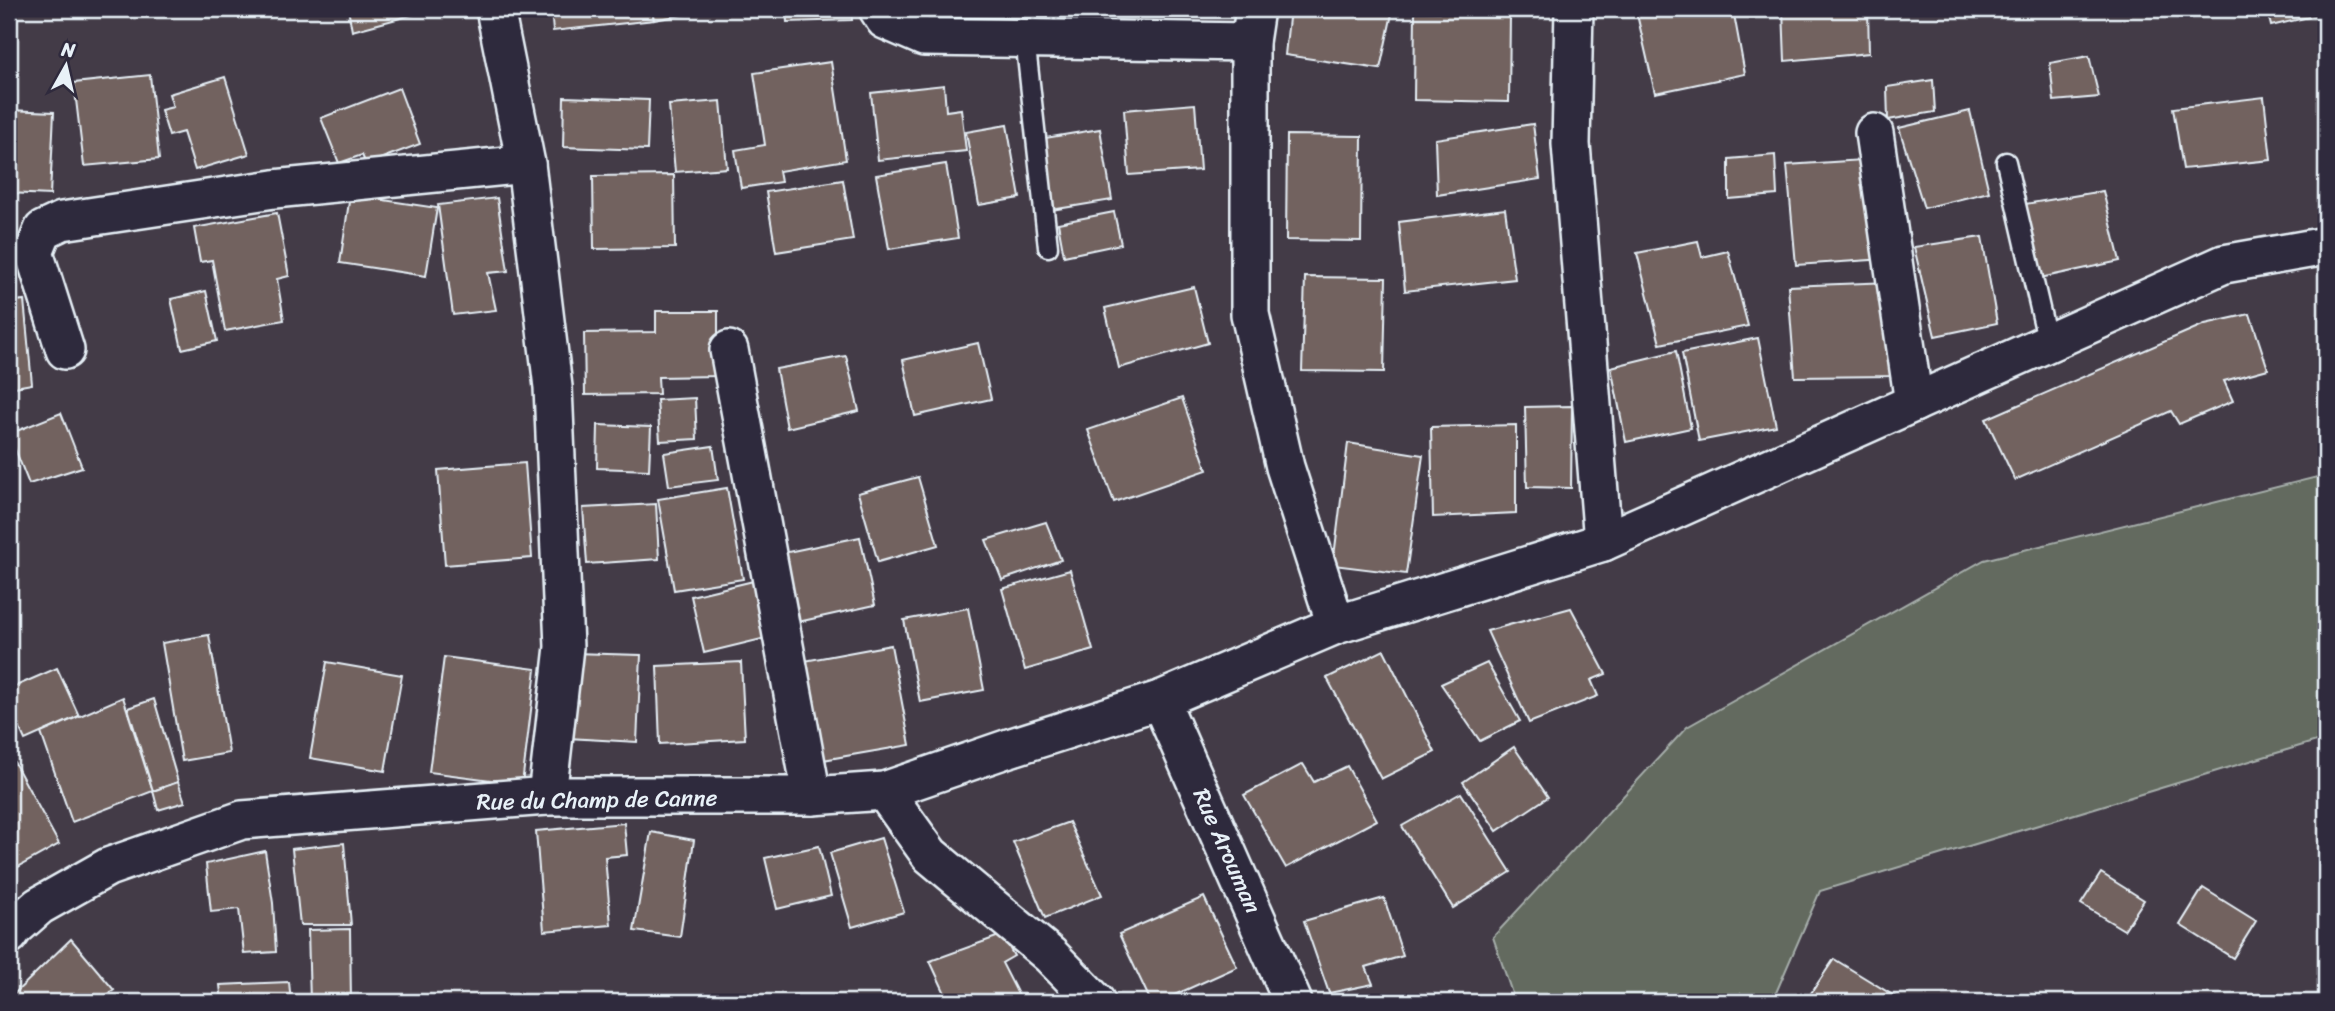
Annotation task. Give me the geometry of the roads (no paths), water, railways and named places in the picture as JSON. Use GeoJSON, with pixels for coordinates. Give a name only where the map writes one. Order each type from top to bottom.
{"type":"FeatureCollection","features":[{"type":"Feature","properties":{"kind":"street"},"geometry":{"type":"LineString","coordinates":[[495,9],[526,164],[553,387],[564,647],[547,796]]}},
{"type":"Feature","properties":{"kind":"street"},"geometry":{"type":"LineString","coordinates":[[878,9],[885,20],[923,37],[1025,38],[1253,25],[1250,314],[1285,467],[1336,625]]}},
{"type":"Feature","properties":{"kind":"street"},"geometry":{"type":"LineString","coordinates":[[1574,9],[1571,144],[1604,542]]}},
{"type":"Feature","properties":{"kind":"street"},"geometry":{"type":"LineString","coordinates":[[1874,133],[1914,403]]}},
{"type":"Feature","properties":{"kind":"street"},"geometry":{"type":"LineString","coordinates":[[65,350],[34,252],[43,230],[62,221],[274,189],[526,164]]}},
{"type":"Feature","properties":{"kind":"street","name":"Rue du Champ de Canne"},"geometry":{"type":"LineString","coordinates":[[9,935],[39,906],[108,867],[242,820],[547,796],[812,796],[884,791],[1160,700],[1336,625],[1604,542],[2224,264],[2326,246]]}},
{"type":"Feature","properties":{"kind":"street"},"geometry":{"type":"LineString","coordinates":[[729,350],[812,796]]}},
{"type":"Feature","properties":{"kind":"street","name":"Rue Arouman"},"geometry":{"type":"LineString","coordinates":[[1160,700],[1293,1002]]}},
{"type":"Feature","properties":{"kind":"street"},"geometry":{"type":"LineString","coordinates":[[884,791],[930,855],[1050,955],[1096,1002]]}},
{"type":"Feature","properties":{"kind":"lane"},"geometry":{"type":"LineString","coordinates":[[1025,38],[1048,247]]}},
{"type":"Feature","properties":{"kind":"lane"},"geometry":{"type":"LineString","coordinates":[[2006,162],[2049,343]]}}]}
